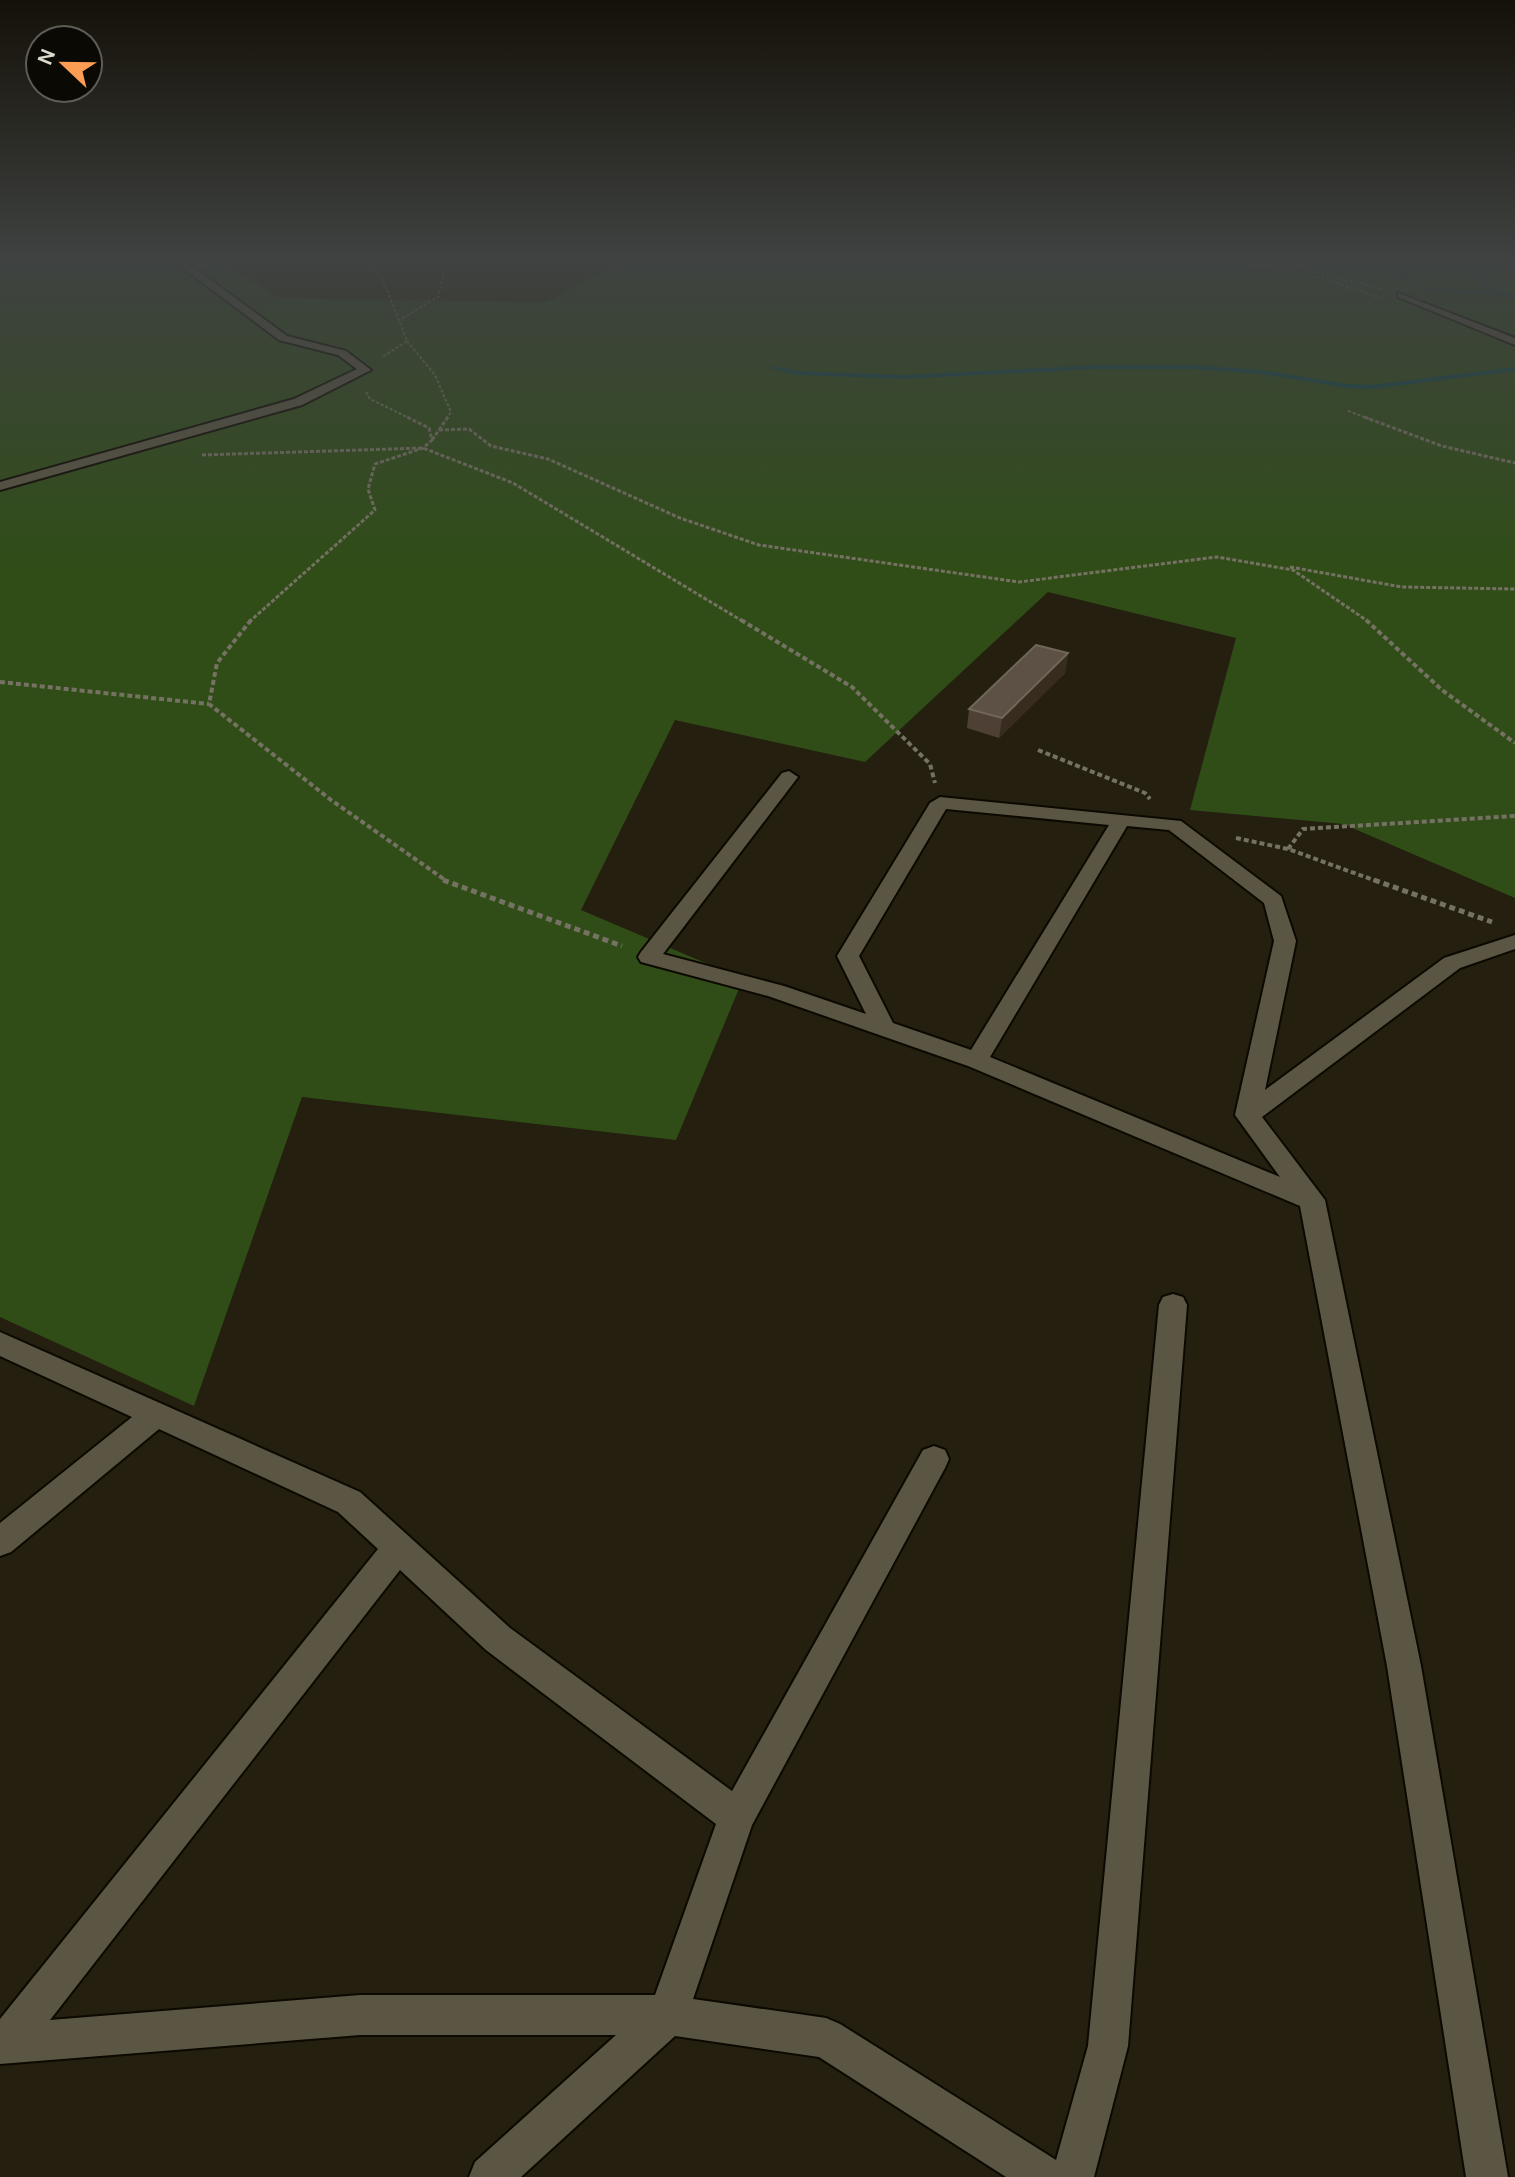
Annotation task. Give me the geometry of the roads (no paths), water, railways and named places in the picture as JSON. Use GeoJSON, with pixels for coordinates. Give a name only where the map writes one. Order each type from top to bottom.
{"type":"FeatureCollection","features":[{"type":"Feature","properties":{"kind":"street"},"geometry":{"type":"LineString","coordinates":[[0,486],[298,402],[360,374],[349,361]]}},
{"type":"Feature","properties":{"kind":"street"},"geometry":{"type":"LineString","coordinates":[[789,777],[649,957],[776,991],[976,1060],[1312,1200]]}},
{"type":"Feature","properties":{"kind":"street"},"geometry":{"type":"LineString","coordinates":[[885,1030],[848,956],[940,803],[1174,825],[1274,900],[1285,941],[1247,1115],[1312,1200],[1404,1666],[1487,2177]]}},
{"type":"Feature","properties":{"kind":"street"},"geometry":{"type":"LineString","coordinates":[[976,1060],[1120,822]]}},
{"type":"Feature","properties":{"kind":"street"},"geometry":{"type":"LineString","coordinates":[[1247,1115],[1452,963],[1508,934]]}},
{"type":"Feature","properties":{"kind":"street"},"geometry":{"type":"LineString","coordinates":[[1073,2177],[1108,2046],[1173,1305]]}},
{"type":"Feature","properties":{"kind":"street"},"geometry":{"type":"LineString","coordinates":[[0,1343],[349,1502],[498,1639],[737,1817]]}},
{"type":"Feature","properties":{"kind":"street"},"geometry":{"type":"LineString","coordinates":[[0,1542],[155,1415]]}},
{"type":"Feature","properties":{"kind":"street"},"geometry":{"type":"LineString","coordinates":[[490,2177],[668,2015],[737,1817],[934,1459]]}},
{"type":"Feature","properties":{"kind":"street"},"geometry":{"type":"LineString","coordinates":[[2,2041],[398,1548]]}},
{"type":"Feature","properties":{"kind":"street"},"geometry":{"type":"LineString","coordinates":[[2,2041],[360,2015],[668,2015],[826,2038],[1045,2177]]}},
{"type":"Feature","properties":{"kind":"waterway"},"geometry":{"type":"LineString","coordinates":[[772,368],[798,373],[903,377],[1097,367],[1193,367],[1262,372],[1372,387],[1515,369]]}}]}
